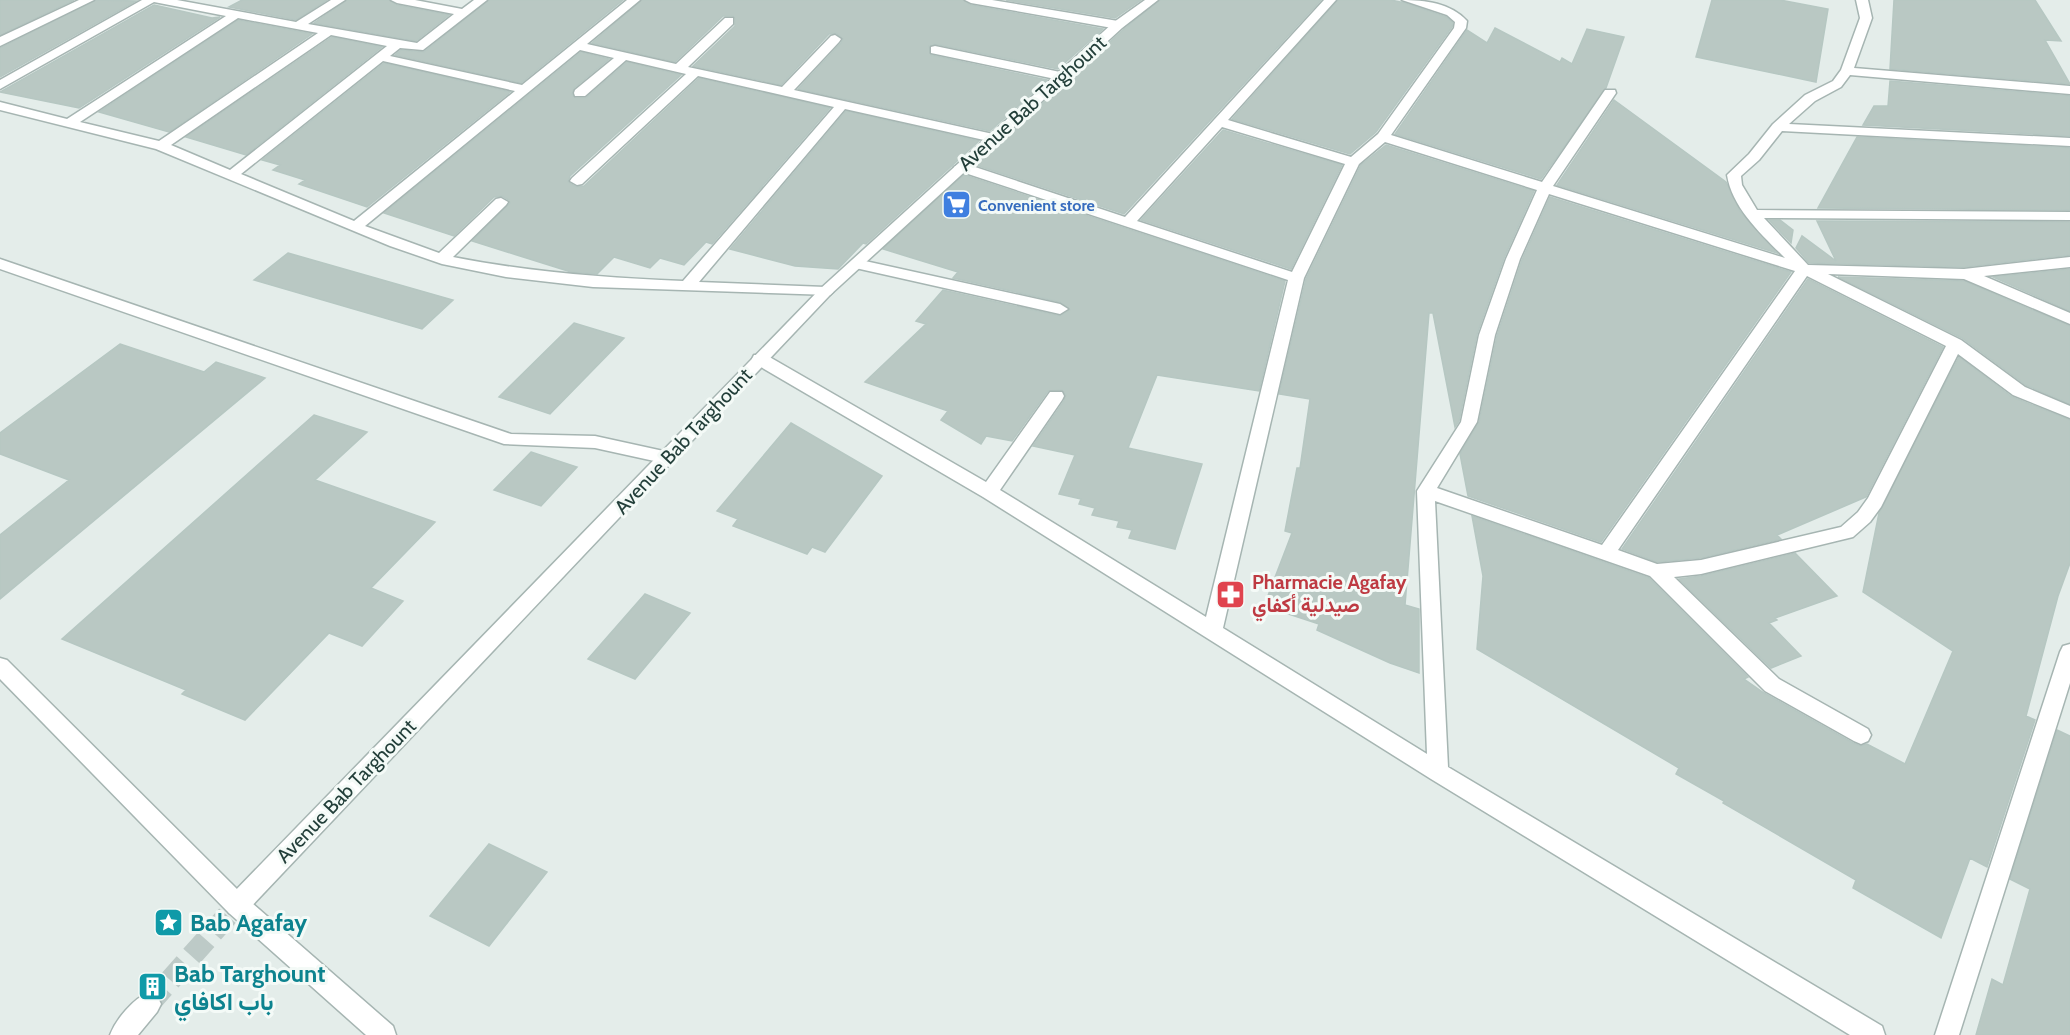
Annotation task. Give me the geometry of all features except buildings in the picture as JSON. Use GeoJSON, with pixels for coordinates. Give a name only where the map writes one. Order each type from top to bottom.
{"type":"FeatureCollection","features":[{"type":"Feature","properties":{"kind":"street"},"geometry":{"type":"LineString","coordinates":[[1,41],[88,0]]}},
{"type":"Feature","properties":{"kind":"street"},"geometry":{"type":"LineString","coordinates":[[0,85],[150,0]]}},
{"type":"Feature","properties":{"kind":"street"},"geometry":{"type":"LineString","coordinates":[[158,0],[419,47],[481,0]]}},
{"type":"Feature","properties":{"kind":"street"},"geometry":{"type":"LineString","coordinates":[[206,9],[220,0]]}},
{"type":"Feature","properties":{"kind":"street"},"geometry":{"type":"LineString","coordinates":[[297,26],[339,0]]}},
{"type":"Feature","properties":{"kind":"street"},"geometry":{"type":"LineString","coordinates":[[397,0],[465,12]]}},
{"type":"Feature","properties":{"kind":"street"},"geometry":{"type":"LineString","coordinates":[[356,226],[634,0]]}},
{"type":"Feature","properties":{"kind":"street"},"geometry":{"type":"LineString","coordinates":[[972,0],[1010,3],[1118,25]]}},
{"type":"Feature","properties":{"kind":"street","name":"Avenue Bab Targhount"},"geometry":{"type":"LineString","coordinates":[[237,905],[825,292],[1060,76],[1118,25],[1152,0]]}},
{"type":"Feature","properties":{"kind":"street"},"geometry":{"type":"LineString","coordinates":[[1128,222],[1330,0]]}},
{"type":"Feature","properties":{"kind":"street"},"geometry":{"type":"LineString","coordinates":[[1212,632],[1296,278],[1353,162],[1383,137],[1461,28],[1461,21],[1451,13],[1408,0]]}},
{"type":"Feature","properties":{"kind":"street"},"geometry":{"type":"LineString","coordinates":[[1862,0],[1866,18],[1847,71],[1837,84],[1810,98],[1778,127],[1754,157],[1734,175],[1733,182],[1752,214],[1804,269],[1964,274],[2070,262]]}},
{"type":"Feature","properties":{"kind":"street"},"geometry":{"type":"LineString","coordinates":[[70,123],[237,14]]}},
{"type":"Feature","properties":{"kind":"street"},"geometry":{"type":"LineString","coordinates":[[679,68],[729,21]]}},
{"type":"Feature","properties":{"kind":"street"},"geometry":{"type":"LineString","coordinates":[[161,146],[328,32]]}},
{"type":"Feature","properties":{"kind":"street"},"geometry":{"type":"LineString","coordinates":[[785,92],[835,39]]}},
{"type":"Feature","properties":{"kind":"street"},"geometry":{"type":"LineString","coordinates":[[232,175],[397,44]]}},
{"type":"Feature","properties":{"kind":"street"},"geometry":{"type":"LineString","coordinates":[[578,46],[993,138]]}},
{"type":"Feature","properties":{"kind":"street"},"geometry":{"type":"LineString","coordinates":[[935,50],[1060,76]]}},
{"type":"Feature","properties":{"kind":"street"},"geometry":{"type":"LineString","coordinates":[[580,93],[624,56]]}},
{"type":"Feature","properties":{"kind":"street"},"geometry":{"type":"LineString","coordinates":[[380,57],[524,89]]}},
{"type":"Feature","properties":{"kind":"street"},"geometry":{"type":"LineString","coordinates":[[1847,71],[2070,90]]}},
{"type":"Feature","properties":{"kind":"street"},"geometry":{"type":"LineString","coordinates":[[577,181],[695,72]]}},
{"type":"Feature","properties":{"kind":"street"},"geometry":{"type":"LineString","coordinates":[[1438,772],[1426,491],[1469,422],[1487,335],[1513,259],[1545,188],[1610,93]]}},
{"type":"Feature","properties":{"kind":"street"},"geometry":{"type":"LineString","coordinates":[[688,285],[841,105]]}},
{"type":"Feature","properties":{"kind":"street"},"geometry":{"type":"LineString","coordinates":[[0,106],[161,146],[395,243],[442,259],[506,272],[593,282],[825,292]]}},
{"type":"Feature","properties":{"kind":"street"},"geometry":{"type":"LineString","coordinates":[[1219,122],[1353,162]]}},
{"type":"Feature","properties":{"kind":"street"},"geometry":{"type":"LineString","coordinates":[[1778,127],[2070,141]]}},
{"type":"Feature","properties":{"kind":"street"},"geometry":{"type":"LineString","coordinates":[[1383,137],[1804,269],[1955,345],[2019,391],[2070,412]]}},
{"type":"Feature","properties":{"kind":"street"},"geometry":{"type":"LineString","coordinates":[[961,167],[1296,278]]}},
{"type":"Feature","properties":{"kind":"street"},"geometry":{"type":"LineString","coordinates":[[442,259],[501,202]]}},
{"type":"Feature","properties":{"kind":"street"},"geometry":{"type":"LineString","coordinates":[[1752,214],[2070,216]]}},
{"type":"Feature","properties":{"kind":"street"},"geometry":{"type":"LineString","coordinates":[[0,264],[510,440],[595,442],[668,458]]}},
{"type":"Feature","properties":{"kind":"street"},"geometry":{"type":"LineString","coordinates":[[856,264],[1060,309]]}},
{"type":"Feature","properties":{"kind":"street"},"geometry":{"type":"LineString","coordinates":[[1606,553],[1804,269]]}},
{"type":"Feature","properties":{"kind":"street"},"geometry":{"type":"LineString","coordinates":[[1964,274],[2070,319]]}},
{"type":"Feature","properties":{"kind":"street"},"geometry":{"type":"LineString","coordinates":[[1426,491],[1657,571],[1701,567],[1847,532],[1864,517],[1875,502],[1955,345]]}},
{"type":"Feature","properties":{"kind":"street"},"geometry":{"type":"LineString","coordinates":[[760,359],[989,492],[1438,772],[1872,1035]]}},
{"type":"Feature","properties":{"kind":"street"},"geometry":{"type":"LineString","coordinates":[[989,492],[1056,396]]}},
{"type":"Feature","properties":{"kind":"street"},"geometry":{"type":"LineString","coordinates":[[1657,571],[1772,685],[1861,735]]}},
{"type":"Feature","properties":{"kind":"street"},"geometry":{"type":"LineString","coordinates":[[1947,1035],[2070,652]]}},
{"type":"Feature","properties":{"kind":"street"},"geometry":{"type":"LineString","coordinates":[[0,666],[237,905],[384,1035]]}},
{"type":"Feature","properties":{"kind":"street"},"geometry":{"type":"LineString","coordinates":[[122,1035],[149,1004]]}},
{"type":"Feature","properties":{"kind":"tunnel"},"geometry":{"type":"LineString","coordinates":[[149,1004],[237,905]]}},
{"type":"Feature","properties":{"kind":"place","name":"Convenient store"},"geometry":{"type":"Point","coordinates":[957,205]}},
{"type":"Feature","properties":{"kind":"place","name":"Pharmacie Agafay صيدلية أكفاي"},"geometry":{"type":"Point","coordinates":[1231,594]}},
{"type":"Feature","properties":{"kind":"place","name":"Bab Agafay"},"geometry":{"type":"Point","coordinates":[169,922]}},
{"type":"Feature","properties":{"kind":"place","name":"Bab Targhount باب اكافاي"},"geometry":{"type":"Point","coordinates":[153,987]}}]}
